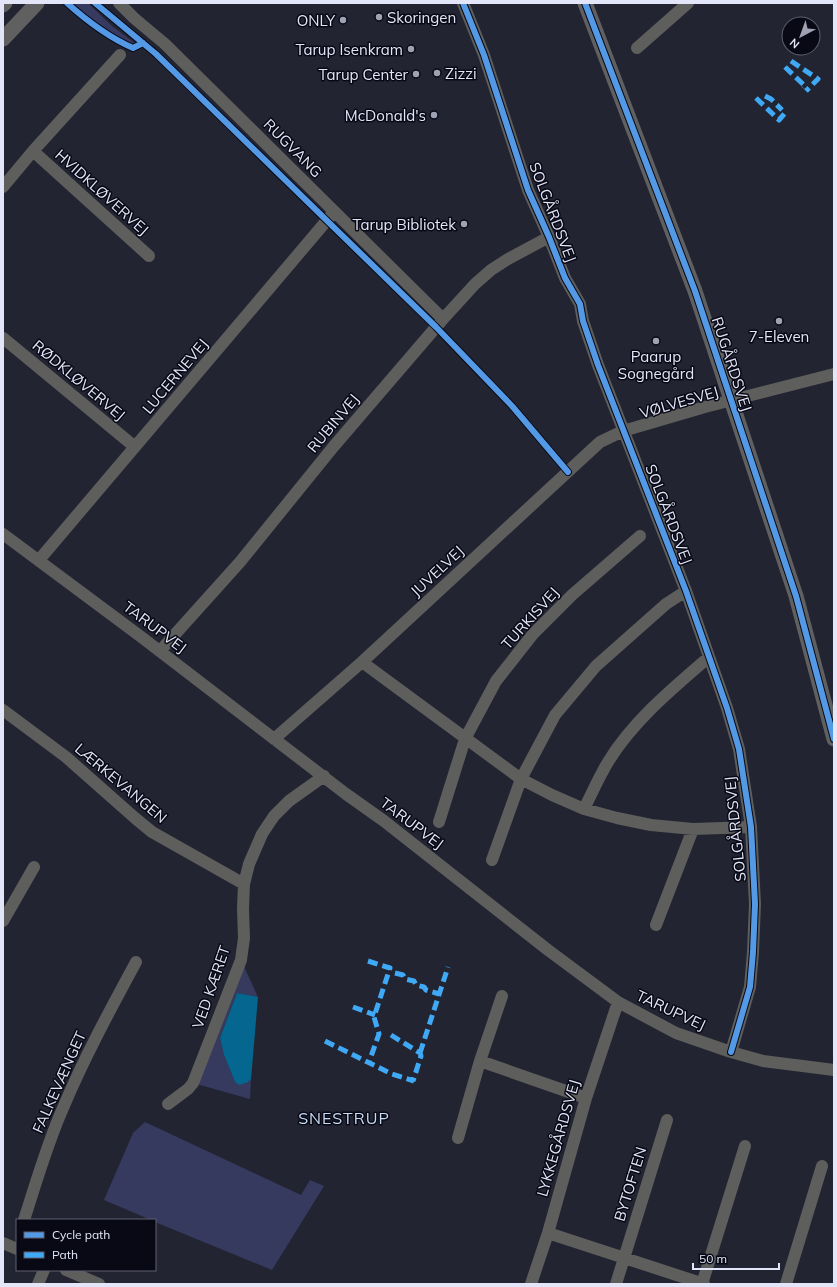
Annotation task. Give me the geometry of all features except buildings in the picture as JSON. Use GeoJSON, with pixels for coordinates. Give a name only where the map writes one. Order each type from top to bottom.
{"type":"FeatureCollection","features":[{"type":"Feature","properties":{"kind":"main road"},"geometry":{"type":"LineString","coordinates":[[3,33],[11,18],[24,3]]}},
{"type":"Feature","properties":{"kind":"main road"},"geometry":{"type":"LineString","coordinates":[[3,39],[37,3]]}},
{"type":"Feature","properties":{"kind":"main road","name":"RUGÅRDSVEJ"},"geometry":{"type":"LineString","coordinates":[[585,3],[695,291],[796,596],[834,739]]}},
{"type":"Feature","properties":{"kind":"street","name":"RUGVANG"},"geometry":{"type":"LineString","coordinates":[[119,3],[165,44],[443,319]]}},
{"type":"Feature","properties":{"kind":"street","name":"SOLGÅRDSVEJ"},"geometry":{"type":"LineString","coordinates":[[463,3],[484,55],[528,190],[565,278],[580,304],[583,321],[598,365],[686,591],[727,708],[739,749],[751,827],[755,904],[750,987],[731,1052]]}},
{"type":"Feature","properties":{"kind":"street"},"geometry":{"type":"LineString","coordinates":[[637,48],[688,3]]}},
{"type":"Feature","properties":{"kind":"street","name":"HVIDKLØVERVEJ"},"geometry":{"type":"LineString","coordinates":[[3,187],[120,55]]}},
{"type":"Feature","properties":{"kind":"street","name":"HVIDKLØVERVEJ"},"geometry":{"type":"LineString","coordinates":[[33,152],[149,256]]}},
{"type":"Feature","properties":{"kind":"street","name":"LUCERNEVEJ"},"geometry":{"type":"LineString","coordinates":[[39,560],[334,212]]}},
{"type":"Feature","properties":{"kind":"street","name":"RUBINVEJ"},"geometry":{"type":"LineString","coordinates":[[160,651],[240,562],[334,446],[475,284],[491,270],[508,259],[549,237]]}},
{"type":"Feature","properties":{"kind":"street","name":"RØDKLØVERVEJ"},"geometry":{"type":"LineString","coordinates":[[3,338],[135,447]]}},
{"type":"Feature","properties":{"kind":"street","name":"VØLVESVEJ"},"geometry":{"type":"LineString","coordinates":[[623,431],[705,407],[834,374]]}},
{"type":"Feature","properties":{"kind":"street","name":"JUVELVEJ"},"geometry":{"type":"LineString","coordinates":[[274,739],[362,662],[600,442],[623,431]]}},
{"type":"Feature","properties":{"kind":"street","name":"TARUPVEJ"},"geometry":{"type":"LineString","coordinates":[[3,534],[390,826],[548,950],[618,1002],[676,1033],[731,1052],[763,1061],[834,1070]]}},
{"type":"Feature","properties":{"kind":"street","name":"TURKISVEJ"},"geometry":{"type":"LineString","coordinates":[[439,822],[465,739],[496,681],[532,634],[572,595],[640,536]]}},
{"type":"Feature","properties":{"kind":"street"},"geometry":{"type":"LineString","coordinates":[[492,860],[521,779],[555,715],[596,666],[666,604],[686,591]]}},
{"type":"Feature","properties":{"kind":"street"},"geometry":{"type":"LineString","coordinates":[[584,809],[608,762],[633,729],[668,692],[709,657]]}},
{"type":"Feature","properties":{"kind":"street"},"geometry":{"type":"LineString","coordinates":[[362,662],[521,779],[584,809],[651,825],[693,829],[751,827]]}},
{"type":"Feature","properties":{"kind":"street","name":"LÆRKEVANGEN"},"geometry":{"type":"LineString","coordinates":[[3,710],[66,757],[134,818],[152,832],[244,884]]}},
{"type":"Feature","properties":{"kind":"street","name":"VED KÆRET"},"geometry":{"type":"LineString","coordinates":[[168,1104],[188,1089],[193,1083],[240,960],[244,938],[244,884],[249,864],[262,834],[274,816],[289,802],[324,776]]}},
{"type":"Feature","properties":{"kind":"street"},"geometry":{"type":"LineString","coordinates":[[656,925],[693,829]]}},
{"type":"Feature","properties":{"kind":"street"},"geometry":{"type":"LineString","coordinates":[[3,921],[34,867]]}},
{"type":"Feature","properties":{"kind":"street","name":"FALKEVÆNGET"},"geometry":{"type":"LineString","coordinates":[[24,1219],[62,1109],[90,1048],[136,962]]}},
{"type":"Feature","properties":{"kind":"street"},"geometry":{"type":"LineString","coordinates":[[458,1138],[480,1061],[502,996]]}},
{"type":"Feature","properties":{"kind":"street","name":"LYKKEGÅRDSVEJ"},"geometry":{"type":"LineString","coordinates":[[531,1284],[548,1233],[586,1098],[618,1002]]}},
{"type":"Feature","properties":{"kind":"street"},"geometry":{"type":"LineString","coordinates":[[480,1061],[586,1098]]}},
{"type":"Feature","properties":{"kind":"street","name":"BYTOFTEN"},"geometry":{"type":"LineString","coordinates":[[616,1284],[667,1120]]}},
{"type":"Feature","properties":{"kind":"street"},"geometry":{"type":"LineString","coordinates":[[548,1233],[703,1284],[745,1146]]}},
{"type":"Feature","properties":{"kind":"street"},"geometry":{"type":"LineString","coordinates":[[786,1284],[822,1166]]}},
{"type":"Feature","properties":{"kind":"street"},"geometry":{"type":"LineString","coordinates":[[3,1243],[16,1247]]}},
{"type":"Feature","properties":{"kind":"street"},"geometry":{"type":"LineString","coordinates":[[38,1284],[44,1271]]}},
{"type":"Feature","properties":{"kind":"street"},"geometry":{"type":"LineString","coordinates":[[68,1271],[99,1284]]}},
{"type":"Feature","properties":{"kind":"shaded area"},"geometry":{"type":"Polygon","coordinates":[[[72,3],[88,3],[112,26],[136,44],[134,46],[125,43],[109,33],[93,22],[72,3]]]}},
{"type":"Feature","properties":{"kind":"shaded area"},"geometry":{"type":"Polygon","coordinates":[[[241,960],[258,997],[237,993],[220,1038],[224,1055],[235,1082],[248,1082],[251,1079],[250,1099],[193,1083],[241,960]]]}},
{"type":"Feature","properties":{"kind":"shaded area"},"geometry":{"type":"Polygon","coordinates":[[[237,993],[258,997],[251,1079],[248,1082],[239,1085],[235,1082],[224,1055],[220,1038],[237,993]]]}},
{"type":"Feature","properties":{"kind":"shaded area"},"geometry":{"type":"Polygon","coordinates":[[[145,1122],[301,1195],[310,1180],[324,1186],[272,1270],[156,1222],[156,1219],[149,1219],[104,1200],[133,1133],[145,1122]]]}},
{"type":"Feature","properties":{"kind":"marked path"},"geometry":{"type":"LineString","coordinates":[[791,61],[818,79],[806,91]]}},
{"type":"Feature","properties":{"kind":"marked path"},"geometry":{"type":"LineString","coordinates":[[785,67],[805,86],[803,88]]}},
{"type":"Feature","properties":{"kind":"marked path"},"geometry":{"type":"LineString","coordinates":[[765,96],[771,99],[782,110]]}},
{"type":"Feature","properties":{"kind":"marked path"},"geometry":{"type":"LineString","coordinates":[[756,98],[779,120],[785,113]]}},
{"type":"Feature","properties":{"kind":"marked path"},"geometry":{"type":"LineString","coordinates":[[368,961],[390,968],[374,1017],[379,1034],[369,1062]]}},
{"type":"Feature","properties":{"kind":"marked path"},"geometry":{"type":"LineString","coordinates":[[420,1053],[448,967]]}},
{"type":"Feature","properties":{"kind":"marked path"},"geometry":{"type":"LineString","coordinates":[[395,973],[403,975],[405,979],[414,981],[416,985],[424,987],[426,990],[439,994]]}},
{"type":"Feature","properties":{"kind":"marked path"},"geometry":{"type":"LineString","coordinates":[[353,1007],[375,1015]]}},
{"type":"Feature","properties":{"kind":"marked path"},"geometry":{"type":"LineString","coordinates":[[391,1035],[420,1053],[421,1056],[413,1081]]}},
{"type":"Feature","properties":{"kind":"marked path"},"geometry":{"type":"LineString","coordinates":[[325,1041],[392,1074],[414,1081]]}},
{"type":"Feature","properties":{"kind":"cycle path"},"geometry":{"type":"LineString","coordinates":[[67,3],[98,28],[124,44],[133,48],[143,43]]}},
{"type":"Feature","properties":{"kind":"cycle path"},"geometry":{"type":"LineString","coordinates":[[95,3],[156,54],[436,327],[512,406],[568,472]]}},
{"type":"Feature","properties":{"kind":"cycle path"},"geometry":{"type":"LineString","coordinates":[[463,3],[484,55],[528,190],[565,278],[580,304],[583,321],[598,365],[686,591],[727,708],[739,749],[751,827],[755,904],[750,987],[731,1052]]}},
{"type":"Feature","properties":{"kind":"cycle path"},"geometry":{"type":"LineString","coordinates":[[585,3],[695,291],[796,596],[834,739]]}},
{"type":"Feature","properties":{"kind":"place","name":"Skoringen"},"geometry":{"type":"Point","coordinates":[379,17]}},
{"type":"Feature","properties":{"kind":"place","name":"ONLY"},"geometry":{"type":"Point","coordinates":[343,20]}},
{"type":"Feature","properties":{"kind":"place","name":"Tarup Isenkram"},"geometry":{"type":"Point","coordinates":[411,49]}},
{"type":"Feature","properties":{"kind":"place","name":"Zizzi"},"geometry":{"type":"Point","coordinates":[437,73]}},
{"type":"Feature","properties":{"kind":"place","name":"Tarup Center"},"geometry":{"type":"Point","coordinates":[416,74]}},
{"type":"Feature","properties":{"kind":"place","name":"McDonald's"},"geometry":{"type":"Point","coordinates":[434,115]}},
{"type":"Feature","properties":{"kind":"place","name":"Tarup Bibliotek"},"geometry":{"type":"Point","coordinates":[464,224]}},
{"type":"Feature","properties":{"kind":"place","name":"7-Eleven"},"geometry":{"type":"Point","coordinates":[779,321]}},
{"type":"Feature","properties":{"kind":"place","name":"Paarup Sognegård"},"geometry":{"type":"Point","coordinates":[656,341]}},
{"type":"Feature","properties":{"kind":"district","name":"SNESTRUP"},"geometry":{"type":"Point","coordinates":[344,1118]}}]}
